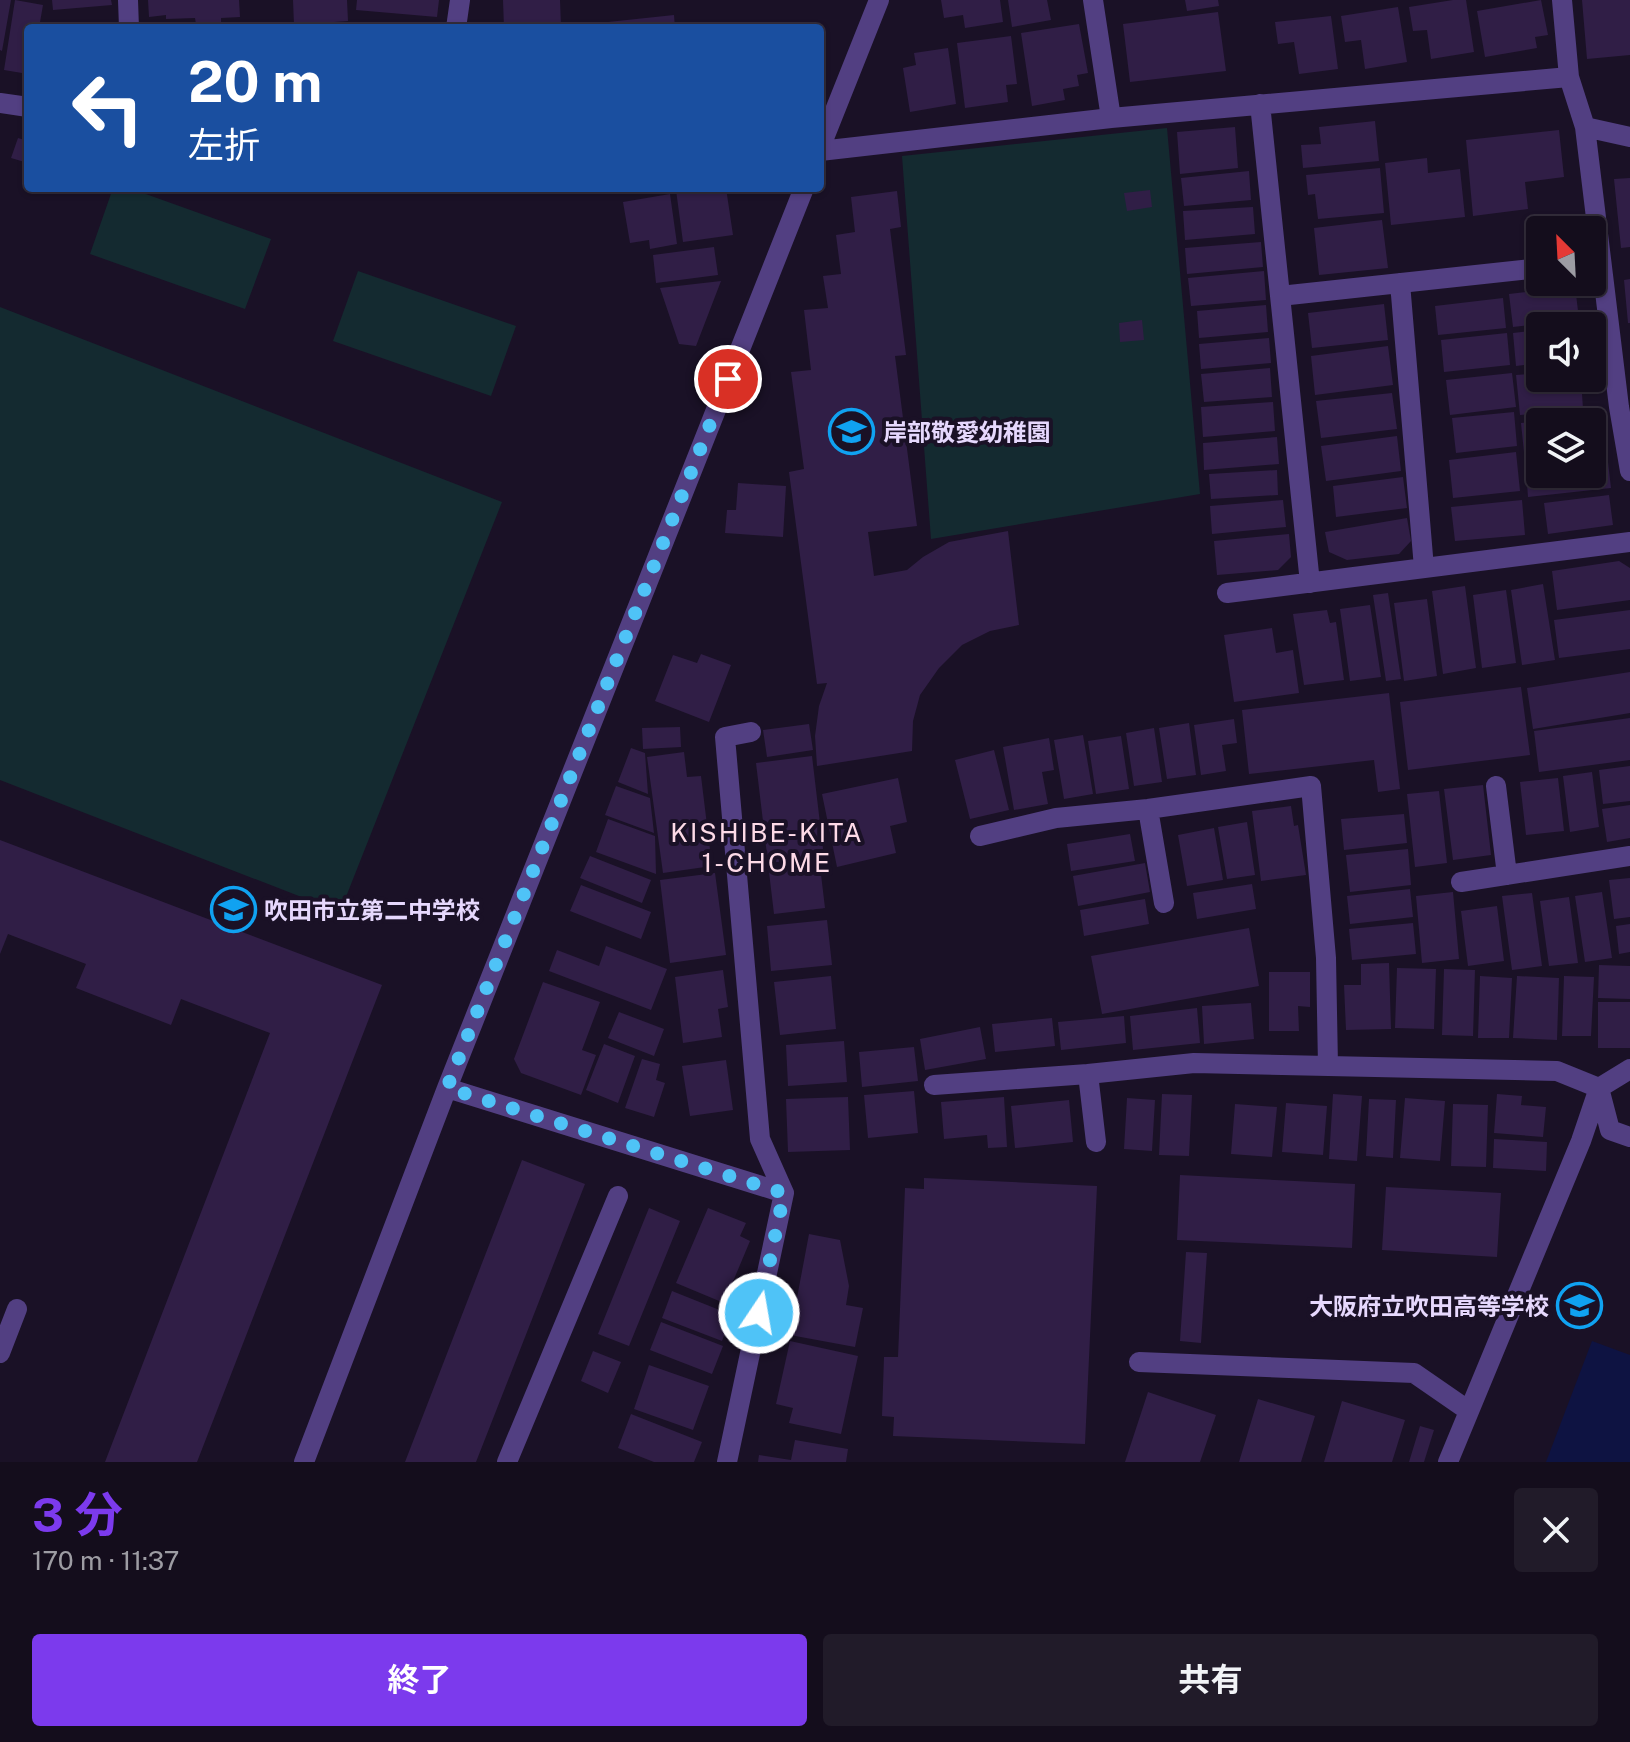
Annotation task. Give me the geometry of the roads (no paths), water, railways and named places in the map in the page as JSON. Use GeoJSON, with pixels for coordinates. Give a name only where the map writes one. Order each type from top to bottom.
{"type":"FeatureCollection","features":[{"type":"Feature","properties":{"kind":"street"},"geometry":{"type":"LineString","coordinates":[[128,0],[129,24]]}},
{"type":"Feature","properties":{"kind":"street"},"geometry":{"type":"LineString","coordinates":[[457,24],[460,0]]}},
{"type":"Feature","properties":{"kind":"street"},"geometry":{"type":"LineString","coordinates":[[824,139],[879,0]]}},
{"type":"Feature","properties":{"kind":"street"},"geometry":{"type":"LineString","coordinates":[[1093,0],[1111,118]]}},
{"type":"Feature","properties":{"kind":"street"},"geometry":{"type":"LineString","coordinates":[[1562,0],[1569,77],[1585,127],[1592,216]]}},
{"type":"Feature","properties":{"kind":"street"},"geometry":{"type":"LineString","coordinates":[[824,149],[1111,118],[1569,77]]}},
{"type":"Feature","properties":{"kind":"street"},"geometry":{"type":"LineString","coordinates":[[0,103],[24,106]]}},
{"type":"Feature","properties":{"kind":"street"},"geometry":{"type":"LineString","coordinates":[[1260,104],[1310,583]]}},
{"type":"Feature","properties":{"kind":"street"},"geometry":{"type":"LineString","coordinates":[[1585,127],[1630,137]]}},
{"type":"Feature","properties":{"kind":"street"},"geometry":{"type":"LineString","coordinates":[[304,1462],[447,1088],[802,192]]}},
{"type":"Feature","properties":{"kind":"street"},"geometry":{"type":"LineString","coordinates":[[1280,296],[1526,270]]}},
{"type":"Feature","properties":{"kind":"street"},"geometry":{"type":"LineString","coordinates":[[1400,283],[1424,568]]}},
{"type":"Feature","properties":{"kind":"street"},"geometry":{"type":"LineString","coordinates":[[1601,296],[1630,471]]}},
{"type":"Feature","properties":{"kind":"street"},"geometry":{"type":"LineString","coordinates":[[1227,593],[1630,542]]}},
{"type":"Feature","properties":{"kind":"street"},"geometry":{"type":"LineString","coordinates":[[727,1462],[784,1193],[760,1139],[725,737],[751,732]]}},
{"type":"Feature","properties":{"kind":"street"},"geometry":{"type":"LineString","coordinates":[[980,836],[1056,818],[1148,809],[1311,786],[1326,958],[1328,1066]]}},
{"type":"Feature","properties":{"kind":"street"},"geometry":{"type":"LineString","coordinates":[[1496,786],[1507,875]]}},
{"type":"Feature","properties":{"kind":"street"},"geometry":{"type":"LineString","coordinates":[[1148,809],[1164,903]]}},
{"type":"Feature","properties":{"kind":"street"},"geometry":{"type":"LineString","coordinates":[[1461,882],[1630,856]]}},
{"type":"Feature","properties":{"kind":"street"},"geometry":{"type":"LineString","coordinates":[[934,1085],[1194,1063],[1557,1071],[1599,1088]]}},
{"type":"Feature","properties":{"kind":"street"},"geometry":{"type":"LineString","coordinates":[[1448,1462],[1581,1141],[1599,1088],[1630,1069]]}},
{"type":"Feature","properties":{"kind":"street"},"geometry":{"type":"LineString","coordinates":[[1088,1074],[1096,1142]]}},
{"type":"Feature","properties":{"kind":"street"},"geometry":{"type":"LineString","coordinates":[[447,1088],[784,1193]]}},
{"type":"Feature","properties":{"kind":"street"},"geometry":{"type":"LineString","coordinates":[[1599,1088],[1610,1130],[1630,1137]]}},
{"type":"Feature","properties":{"kind":"street"},"geometry":{"type":"LineString","coordinates":[[507,1462],[618,1196]]}},
{"type":"Feature","properties":{"kind":"street"},"geometry":{"type":"LineString","coordinates":[[0,1353],[17,1309]]}},
{"type":"Feature","properties":{"kind":"street"},"geometry":{"type":"LineString","coordinates":[[1139,1362],[1414,1373],[1469,1411]]}},
{"type":"Feature","properties":{"kind":"place","name":"岸部敬愛幼稚園"},"geometry":{"type":"Point","coordinates":[852,432]}},
{"type":"Feature","properties":{"kind":"place","name":"吹田市立第二中学校"},"geometry":{"type":"Point","coordinates":[233,910]}},
{"type":"Feature","properties":{"kind":"place","name":"大阪府立吹田高等学校"},"geometry":{"type":"Point","coordinates":[1580,1306]}},
{"type":"Feature","properties":{"kind":"district","name":"KISHIBE-KITA 1-CHOME"},"geometry":{"type":"Point","coordinates":[767,847]}}]}
